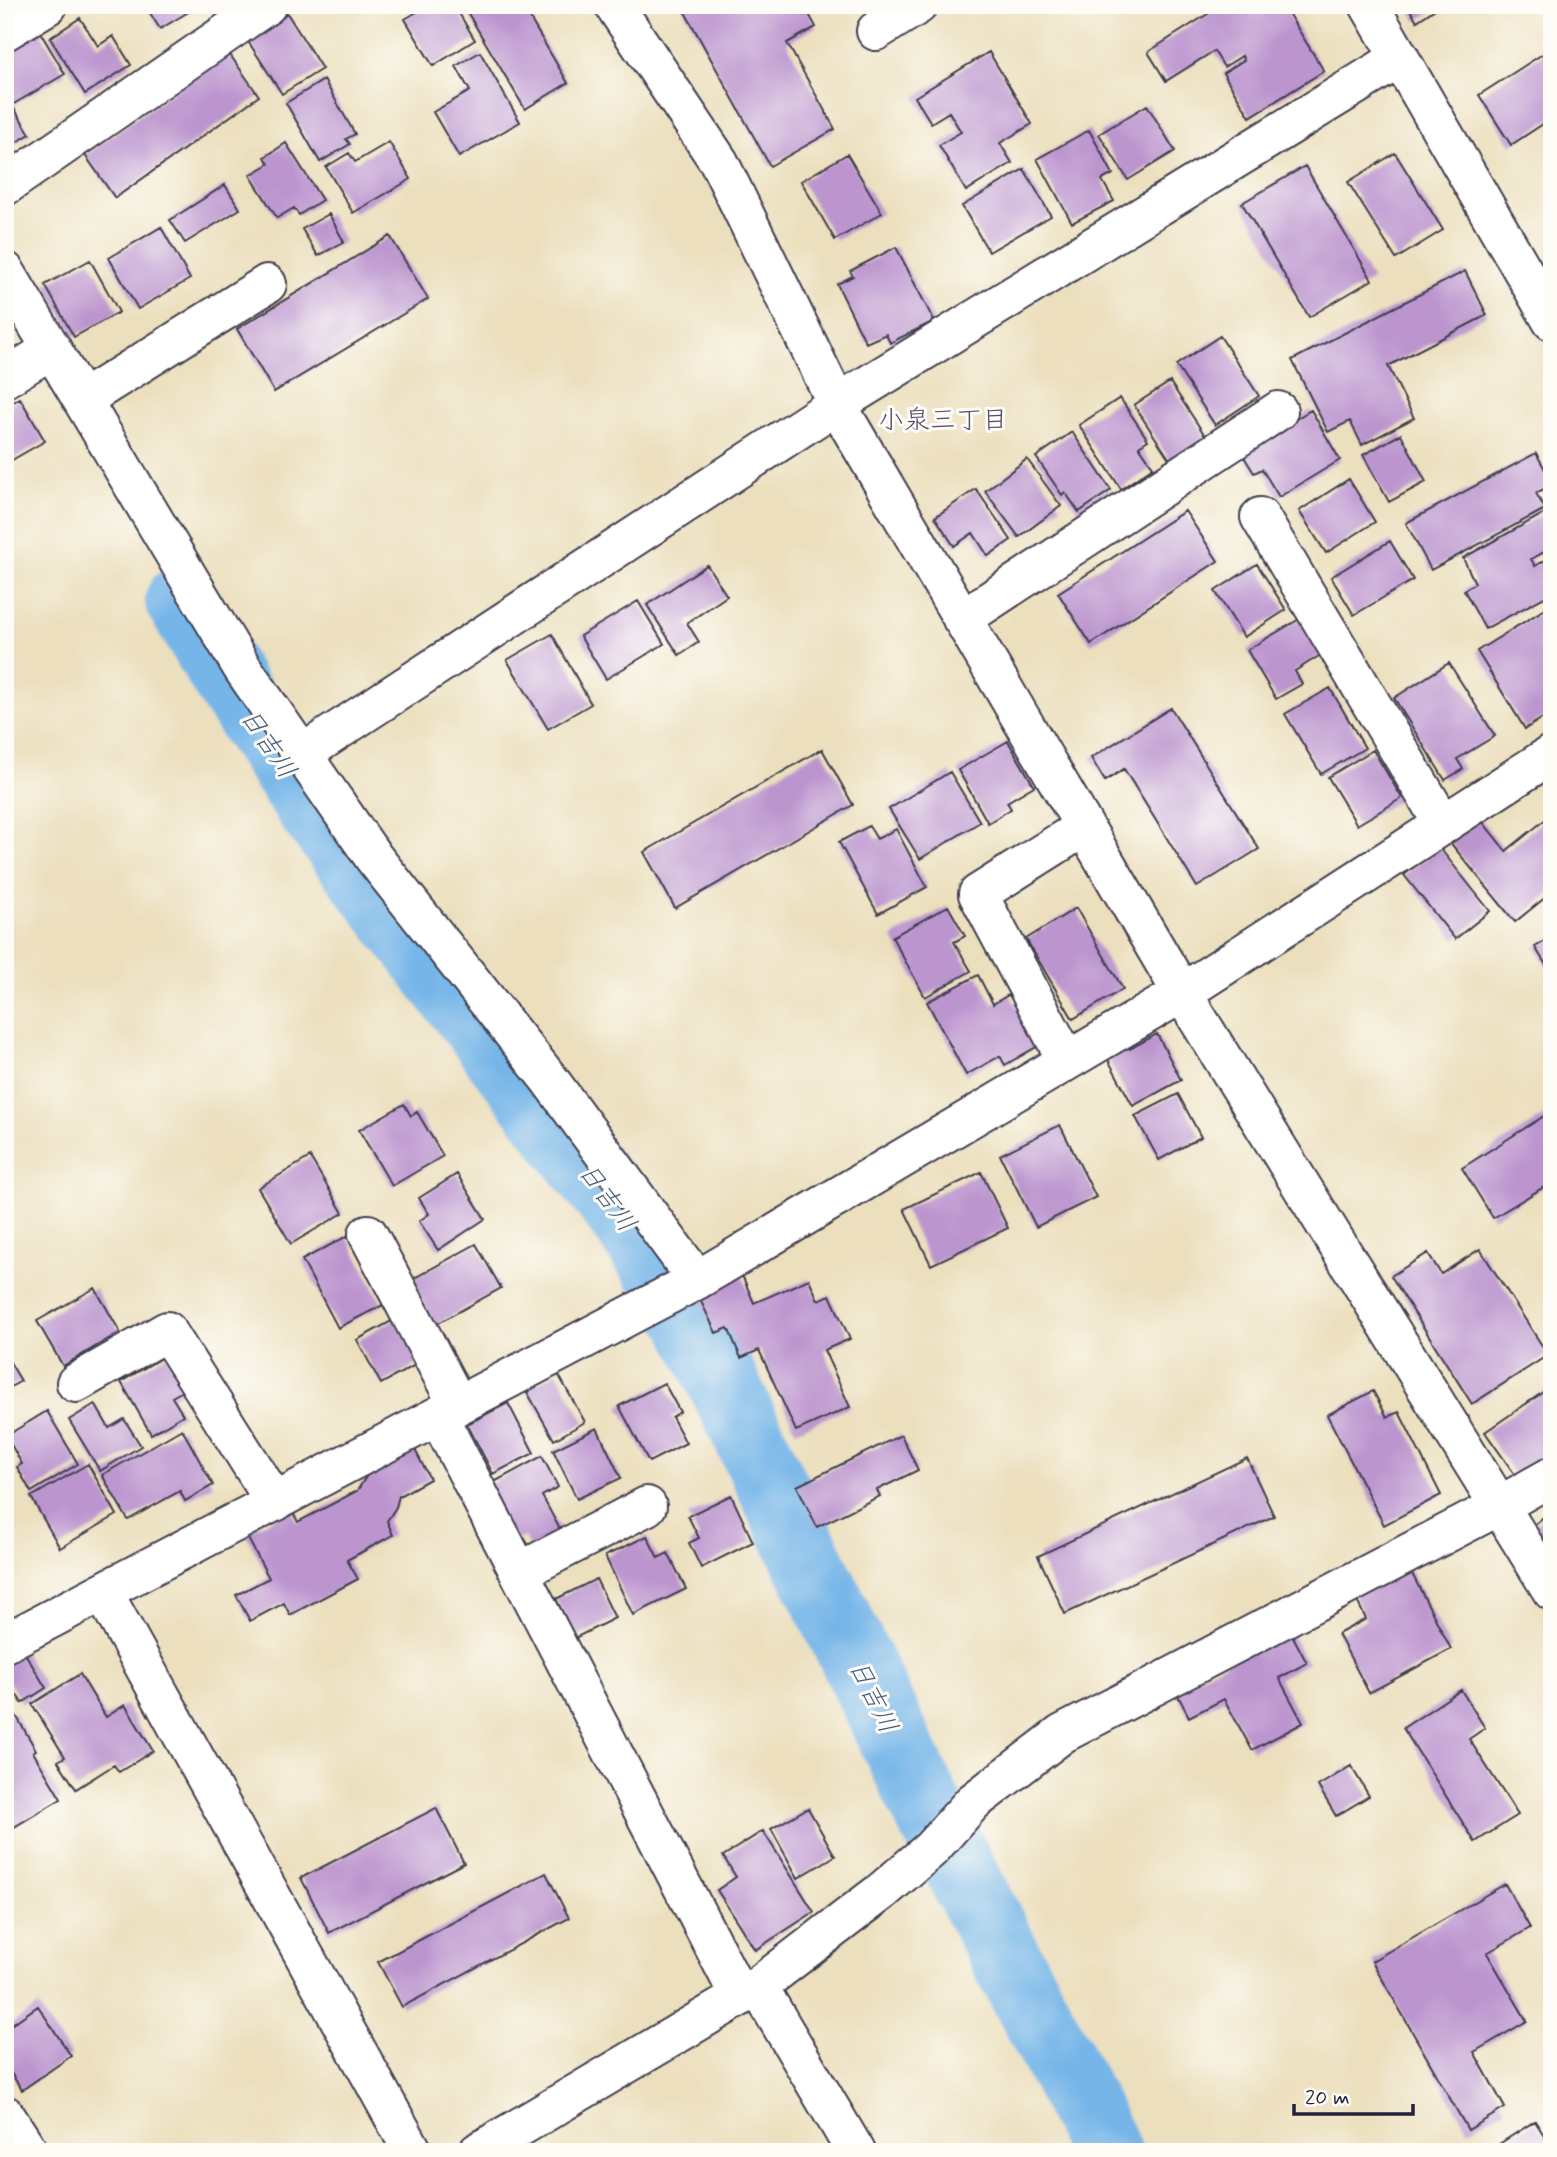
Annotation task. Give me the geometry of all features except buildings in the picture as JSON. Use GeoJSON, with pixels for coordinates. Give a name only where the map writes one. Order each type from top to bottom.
{"type":"FeatureCollection","features":[{"type":"Feature","properties":{"kind":"street"},"geometry":{"type":"LineString","coordinates":[[5,31],[48,5]]}},
{"type":"Feature","properties":{"kind":"street"},"geometry":{"type":"LineString","coordinates":[[5,187],[267,5]]}},
{"type":"Feature","properties":{"kind":"street"},"geometry":{"type":"LineString","coordinates":[[614,5],[719,162],[837,404],[1182,993],[1552,1591]]}},
{"type":"Feature","properties":{"kind":"street"},"geometry":{"type":"LineString","coordinates":[[876,31],[918,5]]}},
{"type":"Feature","properties":{"kind":"street"},"geometry":{"type":"LineString","coordinates":[[1370,5],[1552,321]]}},
{"type":"Feature","properties":{"kind":"street"},"geometry":{"type":"LineString","coordinates":[[302,754],[837,404],[1400,58]]}},
{"type":"Feature","properties":{"kind":"street"},"geometry":{"type":"LineString","coordinates":[[5,271],[243,669],[374,858],[549,1079],[697,1279]]}},
{"type":"Feature","properties":{"kind":"street"},"geometry":{"type":"LineString","coordinates":[[82,400],[267,284]]}},
{"type":"Feature","properties":{"kind":"street"},"geometry":{"type":"LineString","coordinates":[[5,378],[52,349]]}},
{"type":"Feature","properties":{"kind":"street"},"geometry":{"type":"LineString","coordinates":[[962,619],[1278,411]]}},
{"type":"Feature","properties":{"kind":"street"},"geometry":{"type":"LineString","coordinates":[[1261,517],[1443,824]]}},
{"type":"Feature","properties":{"kind":"street"},"geometry":{"type":"LineString","coordinates":[[5,1643],[697,1279],[1182,993],[1552,754]]}},
{"type":"Feature","properties":{"kind":"street"},"geometry":{"type":"LineString","coordinates":[[1067,1061],[978,894],[1084,827]]}},
{"type":"Feature","properties":{"kind":"street"},"geometry":{"type":"LineString","coordinates":[[368,1234],[519,1572],[749,1991],[856,2152]]}},
{"type":"Feature","properties":{"kind":"street"},"geometry":{"type":"LineString","coordinates":[[76,1383],[167,1331],[275,1502]]}},
{"type":"Feature","properties":{"kind":"street"},"geometry":{"type":"LineString","coordinates":[[478,2152],[749,1991],[881,1892],[931,1849],[973,1802],[1062,1734],[1552,1476]]}},
{"type":"Feature","properties":{"kind":"street"},"geometry":{"type":"LineString","coordinates":[[519,1572],[647,1506]]}},
{"type":"Feature","properties":{"kind":"street"},"geometry":{"type":"LineString","coordinates":[[103,1592],[413,2152]]}},
{"type":"Feature","properties":{"kind":"street"},"geometry":{"type":"LineString","coordinates":[[5,2115],[29,2152]]}},
{"type":"Feature","properties":{"kind":"waterway","name":"日吉川"},"geometry":{"type":"LineString","coordinates":[[181,601],[235,692],[313,810],[624,1217],[693,1320],[926,1805],[1105,2152]]}},
{"type":"Feature","properties":{"kind":"district","name":"小泉三丁目"},"geometry":{"type":"Point","coordinates":[943,419]}}]}
